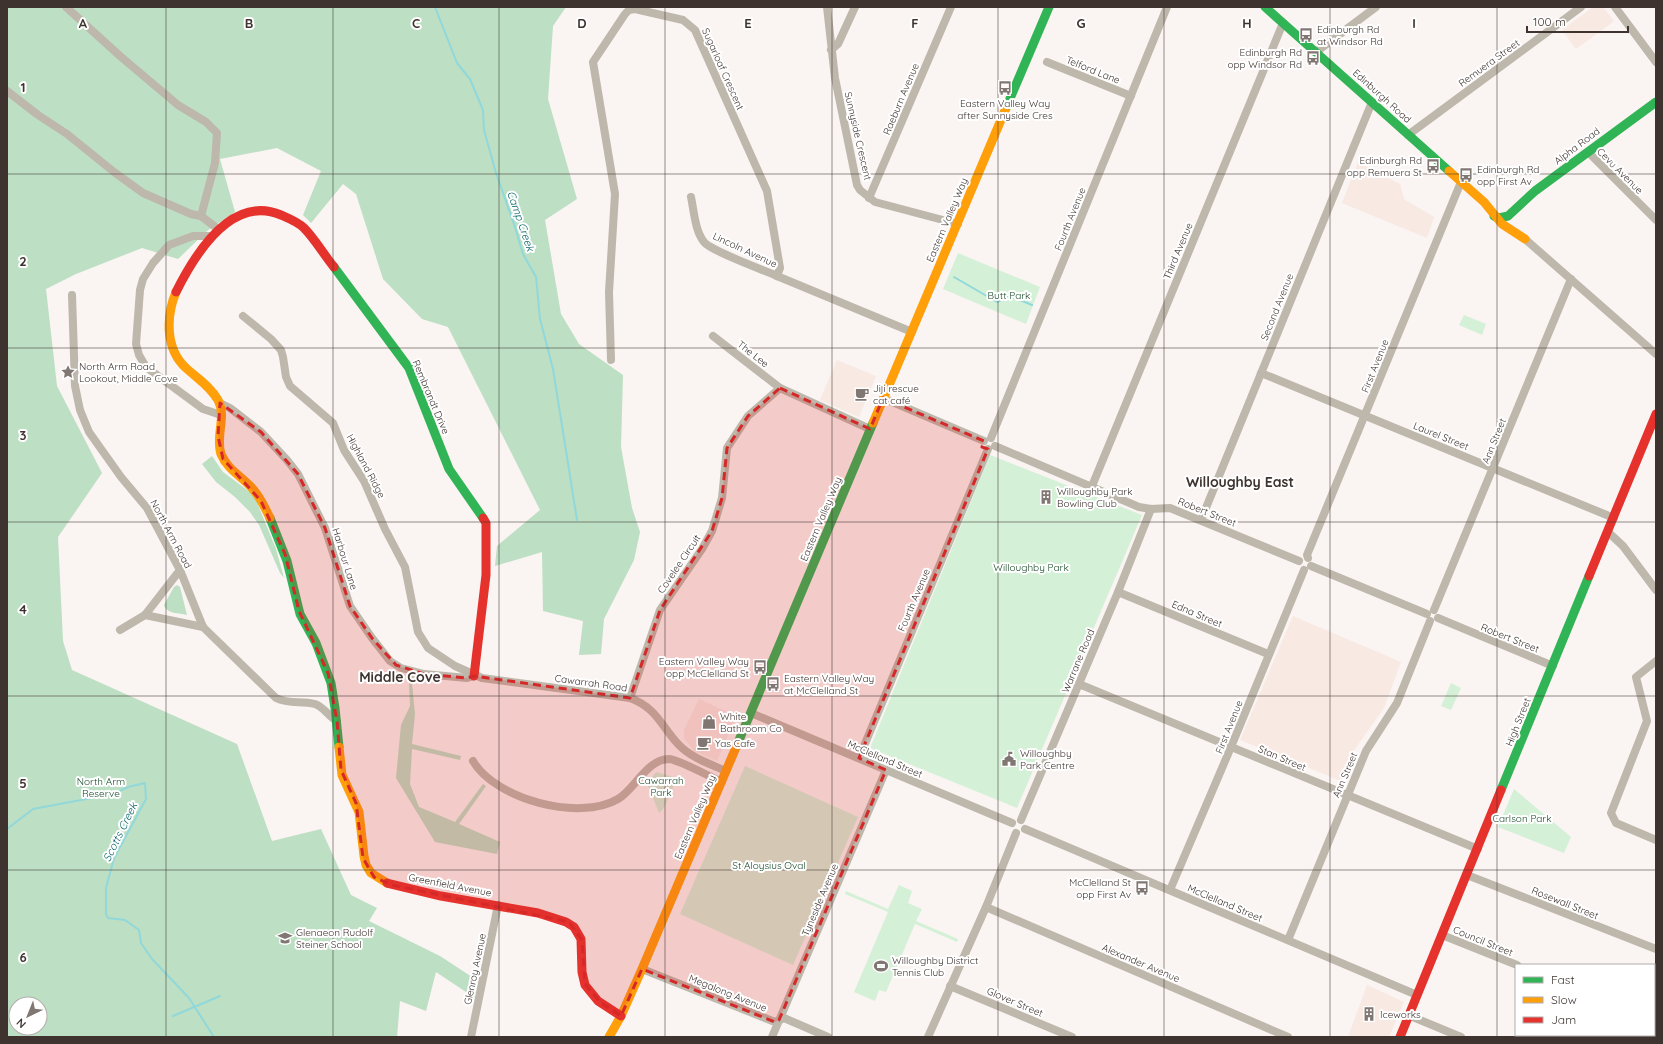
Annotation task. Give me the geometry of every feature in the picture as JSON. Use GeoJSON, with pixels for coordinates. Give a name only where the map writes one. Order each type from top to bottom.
{"type":"FeatureCollection","features":[{"type":"Feature","properties":{"kind":"street"},"geometry":{"type":"LineString","coordinates":[[66,7],[120,56],[178,105],[206,122],[218,133],[215,163],[201,216]]}},
{"type":"Feature","properties":{"kind":"street","name":"Sunnyside Crescent"},"geometry":{"type":"LineString","coordinates":[[827,7],[831,50],[855,179],[860,190],[869,198],[881,204],[958,224]]}},
{"type":"Feature","properties":{"kind":"street"},"geometry":{"type":"LineString","coordinates":[[831,50],[838,44],[855,7]]}},
{"type":"Feature","properties":{"kind":"street","name":"Raeburn Avenue"},"geometry":{"type":"LineString","coordinates":[[869,198],[951,7]]}},
{"type":"Feature","properties":{"kind":"street","name":"Eastern Valley Way"},"geometry":{"type":"LineString","coordinates":[[609,1037],[621,1016],[642,969],[722,782],[1049,7]]}},
{"type":"Feature","properties":{"kind":"street","name":"Fourth Avenue"},"geometry":{"type":"LineString","coordinates":[[859,758],[1168,7]]}},
{"type":"Feature","properties":{"kind":"street","name":"Edinburgh Road"},"geometry":{"type":"LineString","coordinates":[[1265,7],[1461,182],[1488,204],[1499,217]]}},
{"type":"Feature","properties":{"kind":"street"},"geometry":{"type":"LineString","coordinates":[[1316,52],[1376,7]]}},
{"type":"Feature","properties":{"kind":"street","name":"Remuera Street"},"geometry":{"type":"LineString","coordinates":[[1408,134],[1581,7]]}},
{"type":"Feature","properties":{"kind":"street"},"geometry":{"type":"LineString","coordinates":[[1615,7],[1656,62]]}},
{"type":"Feature","properties":{"kind":"street","name":"Sugarloaf Crescent"},"geometry":{"type":"LineString","coordinates":[[611,360],[609,292],[616,194],[593,62],[630,10],[652,11],[683,20],[690,24],[695,30],[767,191],[780,268],[777,276]]}},
{"type":"Feature","properties":{"kind":"street","name":"Third Avenue"},"geometry":{"type":"LineString","coordinates":[[1092,486],[1283,23]]}},
{"type":"Feature","properties":{"kind":"street","name":"Telford Lane"},"geometry":{"type":"LineString","coordinates":[[1047,62],[1131,96]]}},
{"type":"Feature","properties":{"kind":"street"},"geometry":{"type":"LineString","coordinates":[[7,91],[38,115],[68,134],[114,172],[143,193],[191,214],[201,216],[215,233]]}},
{"type":"Feature","properties":{"kind":"street","name":"Second Avenue"},"geometry":{"type":"LineString","coordinates":[[1201,520],[1372,102]]}},
{"type":"Feature","properties":{"kind":"street","name":"Alpha Road"},"geometry":{"type":"LineString","coordinates":[[1499,217],[1508,216],[1535,191],[1656,102]]}},
{"type":"Feature","properties":{"kind":"street","name":"Cevu Avenue"},"geometry":{"type":"LineString","coordinates":[[1588,152],[1656,220]]}},
{"type":"Feature","properties":{"kind":"street","name":"First Avenue"},"geometry":{"type":"LineString","coordinates":[[1308,558],[1312,544],[1366,416],[1461,182]]}},
{"type":"Feature","properties":{"kind":"street","name":"Lincoln Avenue"},"geometry":{"type":"LineString","coordinates":[[691,197],[697,225],[704,242],[732,257],[777,276]]}},
{"type":"Feature","properties":{"kind":"street"},"geometry":{"type":"LineString","coordinates":[[1488,204],[1503,211],[1514,211],[1511,220],[1516,229]]}},
{"type":"Feature","properties":{"kind":"street","name":"Rembrandt Drive"},"geometry":{"type":"LineString","coordinates":[[220,403],[214,394],[180,364],[175,356],[170,336],[172,304],[175,292],[215,233],[234,217],[252,210],[270,210],[293,220],[304,228],[409,368],[450,469],[486,523],[486,575],[474,676]]}},
{"type":"Feature","properties":{"kind":"street"},"geometry":{"type":"LineString","coordinates":[[1499,217],[1516,229],[1525,238]]}},
{"type":"Feature","properties":{"kind":"street"},"geometry":{"type":"LineString","coordinates":[[1499,217],[1525,238],[1656,354]]}},
{"type":"Feature","properties":{"kind":"street"},"geometry":{"type":"LineString","coordinates":[[215,233],[193,236],[169,245],[153,263],[143,280],[140,290],[136,344],[139,355],[146,366],[203,409],[221,415]]}},
{"type":"Feature","properties":{"kind":"street"},"geometry":{"type":"LineString","coordinates":[[777,276],[912,332]]}},
{"type":"Feature","properties":{"kind":"street","name":"Ann Street"},"geometry":{"type":"LineString","coordinates":[[1288,940],[1366,751],[1396,703],[1571,279]]}},
{"type":"Feature","properties":{"kind":"street","name":"North Arm Road"},"geometry":{"type":"LineString","coordinates":[[72,295],[76,386],[80,410],[89,432],[98,447],[148,508],[180,570],[203,627],[276,698],[286,703],[316,704],[331,718],[337,721]]}},
{"type":"Feature","properties":{"kind":"street","name":"Highland Ridge"},"geometry":{"type":"LineString","coordinates":[[243,316],[281,350],[286,377],[290,386],[333,423],[344,450],[364,481],[385,529],[405,567],[415,623],[422,641],[435,654],[474,676]]}},
{"type":"Feature","properties":{"kind":"street","name":"The Lee"},"geometry":{"type":"LineString","coordinates":[[713,336],[780,388]]}},
{"type":"Feature","properties":{"kind":"street","name":"Laurel Street"},"geometry":{"type":"LineString","coordinates":[[1261,373],[1614,518]]}},
{"type":"Feature","properties":{"kind":"street"},"geometry":{"type":"LineString","coordinates":[[780,388],[870,429]]}},
{"type":"Feature","properties":{"kind":"street","name":"Covelee Circuit"},"geometry":{"type":"LineString","coordinates":[[630,698],[660,610],[702,549],[712,531],[722,498],[727,448],[748,416],[780,388]]}},
{"type":"Feature","properties":{"kind":"street","name":"Robert Street"},"geometry":{"type":"LineString","coordinates":[[883,398],[1139,507],[1151,509],[1170,508],[1299,561]]}},
{"type":"Feature","properties":{"kind":"street"},"geometry":{"type":"LineString","coordinates":[[220,403],[221,415],[218,436],[219,448],[223,459],[257,493],[285,554],[299,611],[304,624],[316,643],[328,673],[337,721]]}},
{"type":"Feature","properties":{"kind":"street","name":"Harbour Lane"},"geometry":{"type":"LineString","coordinates":[[220,403],[235,411],[261,432],[283,454],[298,474],[325,528],[350,606],[368,633],[390,661],[401,668],[424,674],[467,678],[474,676]]}},
{"type":"Feature","properties":{"kind":"street","name":"High Street"},"geometry":{"type":"LineString","coordinates":[[1400,1037],[1655,418]]}},
{"type":"Feature","properties":{"kind":"street","name":"Warrane Road"},"geometry":{"type":"LineString","coordinates":[[1021,820],[1118,592],[1151,509]]}},
{"type":"Feature","properties":{"kind":"street"},"geometry":{"type":"LineString","coordinates":[[1608,532],[1623,546],[1656,590]]}},
{"type":"Feature","properties":{"kind":"street"},"geometry":{"type":"LineString","coordinates":[[1302,558],[1308,558],[1310,560],[1307,568],[1300,568],[1299,561],[1302,558]]}},
{"type":"Feature","properties":{"kind":"street","name":"Robert Street"},"geometry":{"type":"LineString","coordinates":[[1307,568],[1432,616],[1553,666]]}},
{"type":"Feature","properties":{"kind":"street","name":"First Avenue"},"geometry":{"type":"LineString","coordinates":[[1170,890],[1232,747],[1268,654],[1307,568]]}},
{"type":"Feature","properties":{"kind":"street"},"geometry":{"type":"LineString","coordinates":[[120,630],[145,616],[180,570]]}},
{"type":"Feature","properties":{"kind":"street","name":"Edna Street"},"geometry":{"type":"LineString","coordinates":[[1118,592],[1268,654]]}},
{"type":"Feature","properties":{"kind":"street"},"geometry":{"type":"LineString","coordinates":[[145,616],[203,627]]}},
{"type":"Feature","properties":{"kind":"street"},"geometry":{"type":"LineString","coordinates":[[1656,661],[1636,677],[1647,721],[1611,813],[1616,822],[1656,840]]}},
{"type":"Feature","properties":{"kind":"street","name":"Cawarrah Road"},"geometry":{"type":"LineString","coordinates":[[474,676],[630,698],[639,701],[655,713],[678,745],[693,756],[726,771]]}},
{"type":"Feature","properties":{"kind":"street","name":"Stan Street"},"geometry":{"type":"LineString","coordinates":[[1079,684],[1478,849]]}},
{"type":"Feature","properties":{"kind":"street","name":"McClelland Street"},"geometry":{"type":"LineString","coordinates":[[751,713],[1012,823]]}},
{"type":"Feature","properties":{"kind":"street","name":"Greenfield Avenue"},"geometry":{"type":"LineString","coordinates":[[337,721],[343,779],[356,803],[359,814],[363,858],[374,877],[382,882],[398,887],[498,905],[562,920],[574,927],[579,933],[583,947],[582,971],[585,984],[601,1003],[621,1016]]}},
{"type":"Feature","properties":{"kind":"street"},"geometry":{"type":"LineString","coordinates":[[473,761],[486,778],[503,788],[523,797],[562,806],[598,806],[617,800],[626,793],[649,768],[658,762],[669,759],[722,782]]}},
{"type":"Feature","properties":{"kind":"street","name":"Tyneside Avenue"},"geometry":{"type":"LineString","coordinates":[[772,1037],[886,770]]}},
{"type":"Feature","properties":{"kind":"street"},"geometry":{"type":"LineString","coordinates":[[1015,820],[1021,820],[1025,824],[1025,829],[1022,832],[1016,833],[1011,828],[1012,823],[1015,820]]}},
{"type":"Feature","properties":{"kind":"street","name":"McClelland Street"},"geometry":{"type":"LineString","coordinates":[[1025,829],[1417,995]]}},
{"type":"Feature","properties":{"kind":"street"},"geometry":{"type":"LineString","coordinates":[[928,1037],[986,907],[1016,833]]}},
{"type":"Feature","properties":{"kind":"street","name":"Rosewall Street"},"geometry":{"type":"LineString","coordinates":[[1467,875],[1656,949]]}},
{"type":"Feature","properties":{"kind":"street","name":"Glenroy Avenue"},"geometry":{"type":"LineString","coordinates":[[471,1037],[498,905]]}},
{"type":"Feature","properties":{"kind":"street","name":"Alexander Avenue"},"geometry":{"type":"LineString","coordinates":[[986,907],[1288,1037]]}},
{"type":"Feature","properties":{"kind":"street","name":"Council Street"},"geometry":{"type":"LineString","coordinates":[[1442,935],[1515,964]]}},
{"type":"Feature","properties":{"kind":"street","name":"Megalong Avenue"},"geometry":{"type":"LineString","coordinates":[[642,969],[775,1022],[784,1018],[828,1037]]}},
{"type":"Feature","properties":{"kind":"street","name":"Glover Street"},"geometry":{"type":"LineString","coordinates":[[950,986],[1072,1037]]}},
{"type":"Feature","properties":{"kind":"street"},"geometry":{"type":"LineString","coordinates":[[1408,1015],[1461,1037]]}},
{"type":"Feature","properties":{"kind":"highlighted area"},"geometry":{"type":"Polygon","coordinates":[[[780,388],[870,429],[883,398],[984,441],[982,447],[988,449],[859,758],[886,770],[779,1020],[775,1022],[642,969],[621,1016],[601,1003],[585,984],[582,940],[569,922],[392,885],[374,877],[363,858],[356,803],[341,770],[337,721],[328,673],[299,611],[285,554],[261,501],[223,459],[218,436],[220,403],[261,432],[298,474],[325,528],[350,606],[372,638],[396,665],[424,674],[467,678],[474,676],[630,698],[660,610],[712,531],[722,498],[727,448],[748,416],[780,388]]]}},
{"type":"Feature","properties":{"kind":"shaded area"},"geometry":{"type":"Polygon","coordinates":[[[1593,7],[1603,7],[1614,21],[1576,49],[1562,30],[1593,7]]]}},
{"type":"Feature","properties":{"kind":"shaded area"},"geometry":{"type":"Polygon","coordinates":[[[1358,162],[1400,184],[1404,199],[1434,217],[1427,238],[1342,203],[1358,162]]]}},
{"type":"Feature","properties":{"kind":"shaded area"},"geometry":{"type":"Polygon","coordinates":[[[837,360],[876,376],[859,417],[820,400],[837,360]]]}},
{"type":"Feature","properties":{"kind":"shaded area"},"geometry":{"type":"Polygon","coordinates":[[[1293,616],[1401,662],[1384,708],[1355,749],[1341,781],[1240,740],[1293,616]]]}},
{"type":"Feature","properties":{"kind":"shaded area"},"geometry":{"type":"Polygon","coordinates":[[[699,699],[736,716],[717,761],[694,751],[684,738],[684,730],[699,699]]]}},
{"type":"Feature","properties":{"kind":"shaded area","name":"Iceworks"},"geometry":{"type":"Polygon","coordinates":[[[1367,985],[1404,1002],[1389,1037],[1348,1037],[1367,985]]]}},
{"type":"Feature","properties":{"kind":"green space","name":"North Arm Reserve"},"geometry":{"type":"Polygon","coordinates":[[[7,7],[566,7],[553,26],[548,99],[577,199],[545,220],[561,314],[579,344],[623,375],[621,447],[632,508],[640,532],[634,560],[604,619],[601,654],[579,655],[583,621],[543,611],[542,552],[495,566],[497,546],[540,510],[448,327],[422,319],[383,279],[356,194],[343,184],[311,223],[303,215],[321,171],[277,148],[220,159],[235,212],[207,231],[178,259],[142,248],[76,274],[46,289],[57,386],[102,473],[58,537],[63,641],[72,670],[237,744],[272,841],[321,829],[351,895],[377,908],[369,921],[440,956],[477,979],[475,998],[436,972],[426,1011],[400,1001],[397,1037],[7,1037],[7,7]]]}},
{"type":"Feature","properties":{"kind":"green space","name":"Butt Park"},"geometry":{"type":"Polygon","coordinates":[[[958,253],[1040,287],[1026,324],[943,289],[958,253]]]}},
{"type":"Feature","properties":{"kind":"green space"},"geometry":{"type":"Polygon","coordinates":[[[1464,315],[1486,324],[1482,335],[1459,325],[1464,315]]]}},
{"type":"Feature","properties":{"kind":"green space","name":"Willoughby Park"},"geometry":{"type":"Polygon","coordinates":[[[990,455],[1142,515],[1017,808],[870,748],[990,455]]]}},
{"type":"Feature","properties":{"kind":"green space"},"geometry":{"type":"Polygon","coordinates":[[[212,456],[223,472],[254,495],[276,549],[284,578],[280,573],[259,525],[250,512],[235,497],[216,482],[202,464],[212,456]]]}},
{"type":"Feature","properties":{"kind":"green space"},"geometry":{"type":"Polygon","coordinates":[[[177,585],[180,587],[187,615],[170,612],[164,605],[174,587],[177,585]]]}},
{"type":"Feature","properties":{"kind":"green space"},"geometry":{"type":"Polygon","coordinates":[[[413,674],[416,675],[412,684],[415,714],[412,744],[461,756],[460,760],[412,749],[410,784],[419,807],[455,822],[483,784],[486,786],[459,824],[500,842],[497,854],[435,842],[396,778],[401,725],[410,706],[409,680],[413,674]]]}},
{"type":"Feature","properties":{"kind":"green space"},"geometry":{"type":"Polygon","coordinates":[[[1451,683],[1461,688],[1451,710],[1441,706],[1451,683]]]}},
{"type":"Feature","properties":{"kind":"green space","name":"St Aloysius Oval"},"geometry":{"type":"Polygon","coordinates":[[[745,766],[858,817],[793,965],[680,914],[745,766]]]}},
{"type":"Feature","properties":{"kind":"green space","name":"Cawarrah Park"},"geometry":{"type":"Polygon","coordinates":[[[656,772],[677,778],[664,808],[659,813],[647,783],[656,772]]]}},
{"type":"Feature","properties":{"kind":"green space","name":"Carlson Park"},"geometry":{"type":"Polygon","coordinates":[[[1514,789],[1571,837],[1564,853],[1498,827],[1514,789]]]}},
{"type":"Feature","properties":{"kind":"green space","name":"Willoughby District Tennis Club"},"geometry":{"type":"Polygon","coordinates":[[[899,885],[912,891],[908,903],[922,909],[916,921],[958,939],[957,942],[915,924],[886,992],[879,990],[875,1001],[854,992],[888,912],[845,894],[846,891],[888,909],[899,885]]]}},
{"type":"Feature","properties":{"kind":"waterway","name":"Camp Creek"},"geometry":{"type":"LineString","coordinates":[[435,7],[457,63],[470,79],[483,110],[484,130],[496,173],[523,254],[536,277],[540,319],[553,369],[577,520]]}},
{"type":"Feature","properties":{"kind":"waterway"},"geometry":{"type":"LineString","coordinates":[[954,277],[997,302],[1010,296],[1032,305]]}},
{"type":"Feature","properties":{"kind":"waterway","name":"Scotts Creek"},"geometry":{"type":"LineString","coordinates":[[7,829],[33,809],[113,794],[128,787],[145,783],[146,799],[114,858],[106,888],[106,914],[108,918],[125,920],[139,930],[141,943],[152,959],[189,998],[214,1037]]}},
{"type":"Feature","properties":{"kind":"waterway","name":"Scotts Creek"},"geometry":{"type":"LineString","coordinates":[[173,1016],[220,996]]}},
{"type":"Feature","properties":{"kind":"traffic: fast"},"geometry":{"type":"LineString","coordinates":[[1006,108],[1049,7]]}},
{"type":"Feature","properties":{"kind":"traffic: fast"},"geometry":{"type":"LineString","coordinates":[[1265,7],[1449,171]]}},
{"type":"Feature","properties":{"kind":"traffic: fast"},"geometry":{"type":"LineString","coordinates":[[1494,216],[1499,218],[1508,216],[1535,191],[1656,102]]}},
{"type":"Feature","properties":{"kind":"traffic: fast"},"geometry":{"type":"LineString","coordinates":[[334,267],[409,368],[449,469],[483,518]]}},
{"type":"Feature","properties":{"kind":"traffic: fast"},"geometry":{"type":"LineString","coordinates":[[737,745],[873,423]]}},
{"type":"Feature","properties":{"kind":"traffic: fast"},"geometry":{"type":"LineString","coordinates":[[270,518],[287,561],[300,614],[316,643],[331,683],[339,747]]}},
{"type":"Feature","properties":{"kind":"traffic: fast"},"geometry":{"type":"LineString","coordinates":[[1501,790],[1589,576]]}},
{"type":"Feature","properties":{"kind":"traffic: slow"},"geometry":{"type":"LineString","coordinates":[[873,423],[1006,108]]}},
{"type":"Feature","properties":{"kind":"traffic: slow"},"geometry":{"type":"LineString","coordinates":[[1449,171],[1484,202],[1502,224],[1525,239]]}},
{"type":"Feature","properties":{"kind":"traffic: slow"},"geometry":{"type":"LineString","coordinates":[[176,292],[170,311],[169,322],[169,332],[174,351],[186,368],[207,386],[218,400],[221,413],[219,440],[221,454],[230,468],[257,494],[270,518]]}},
{"type":"Feature","properties":{"kind":"traffic: slow"},"geometry":{"type":"LineString","coordinates":[[609,1037],[621,1016],[642,969],[737,745]]}},
{"type":"Feature","properties":{"kind":"traffic: slow"},"geometry":{"type":"LineString","coordinates":[[339,747],[342,775],[359,812],[366,865],[371,873],[387,883]]}},
{"type":"Feature","properties":{"kind":"traffic: jam"},"geometry":{"type":"LineString","coordinates":[[176,292],[193,261],[204,245],[217,231],[231,220],[246,213],[263,211],[281,215],[296,222],[308,232],[334,267]]}},
{"type":"Feature","properties":{"kind":"traffic: jam"},"geometry":{"type":"LineString","coordinates":[[1589,576],[1656,414]]}},
{"type":"Feature","properties":{"kind":"traffic: jam"},"geometry":{"type":"LineString","coordinates":[[474,676],[486,575],[486,523],[483,518]]}},
{"type":"Feature","properties":{"kind":"traffic: jam"},"geometry":{"type":"LineString","coordinates":[[1400,1037],[1501,790]]}},
{"type":"Feature","properties":{"kind":"traffic: jam"},"geometry":{"type":"LineString","coordinates":[[387,883],[441,896],[538,913],[566,922],[574,927],[581,939],[582,972],[585,985],[598,1001],[621,1016]]}},
{"type":"Feature","properties":{"kind":"place","name":"Edinburgh Rd at Windsor Rd"},"geometry":{"type":"Point","coordinates":[1306,35]}},
{"type":"Feature","properties":{"kind":"place","name":"Edinburgh Rd opp Windsor Rd"},"geometry":{"type":"Point","coordinates":[1313,58]}},
{"type":"Feature","properties":{"kind":"place","name":"Eastern Valley Way after Sunnyside Cres"},"geometry":{"type":"Point","coordinates":[1005,88]}},
{"type":"Feature","properties":{"kind":"place","name":"Edinburgh Rd opp Remuera St"},"geometry":{"type":"Point","coordinates":[1433,166]}},
{"type":"Feature","properties":{"kind":"place","name":"Edinburgh Rd opp First Av"},"geometry":{"type":"Point","coordinates":[1466,175]}},
{"type":"Feature","properties":{"kind":"place","name":"North Arm Road Lookout, Middle Cove"},"geometry":{"type":"Point","coordinates":[68,372]}},
{"type":"Feature","properties":{"kind":"place","name":"Jiji rescue cat café"},"geometry":{"type":"Point","coordinates":[862,394]}},
{"type":"Feature","properties":{"kind":"place","name":"Willoughby Park Bowling Club"},"geometry":{"type":"Point","coordinates":[1046,497]}},
{"type":"Feature","properties":{"kind":"place","name":"Eastern Valley Way opp McClelland St"},"geometry":{"type":"Point","coordinates":[760,667]}},
{"type":"Feature","properties":{"kind":"place","name":"Eastern Valley Way at McClelland St"},"geometry":{"type":"Point","coordinates":[773,684]}},
{"type":"Feature","properties":{"kind":"place","name":"White Bathroom Co"},"geometry":{"type":"Point","coordinates":[709,722]}},
{"type":"Feature","properties":{"kind":"place","name":"Yas Cafe"},"geometry":{"type":"Point","coordinates":[704,743]}},
{"type":"Feature","properties":{"kind":"place","name":"Willoughby Park Centre"},"geometry":{"type":"Point","coordinates":[1009,759]}},
{"type":"Feature","properties":{"kind":"place","name":"McClelland St opp First Av"},"geometry":{"type":"Point","coordinates":[1142,888]}},
{"type":"Feature","properties":{"kind":"place","name":"Glenaeon Rudolf Steiner School"},"geometry":{"type":"Point","coordinates":[285,938]}},
{"type":"Feature","properties":{"kind":"place","name":"Willoughby District Tennis Club"},"geometry":{"type":"Point","coordinates":[881,966]}},
{"type":"Feature","properties":{"kind":"place","name":"Iceworks"},"geometry":{"type":"Point","coordinates":[1369,1014]}},
{"type":"Feature","properties":{"kind":"district","name":"Willoughby East"},"geometry":{"type":"Point","coordinates":[1240,482]}},
{"type":"Feature","properties":{"kind":"district","name":"Middle Cove"},"geometry":{"type":"Point","coordinates":[400,677]}}]}
